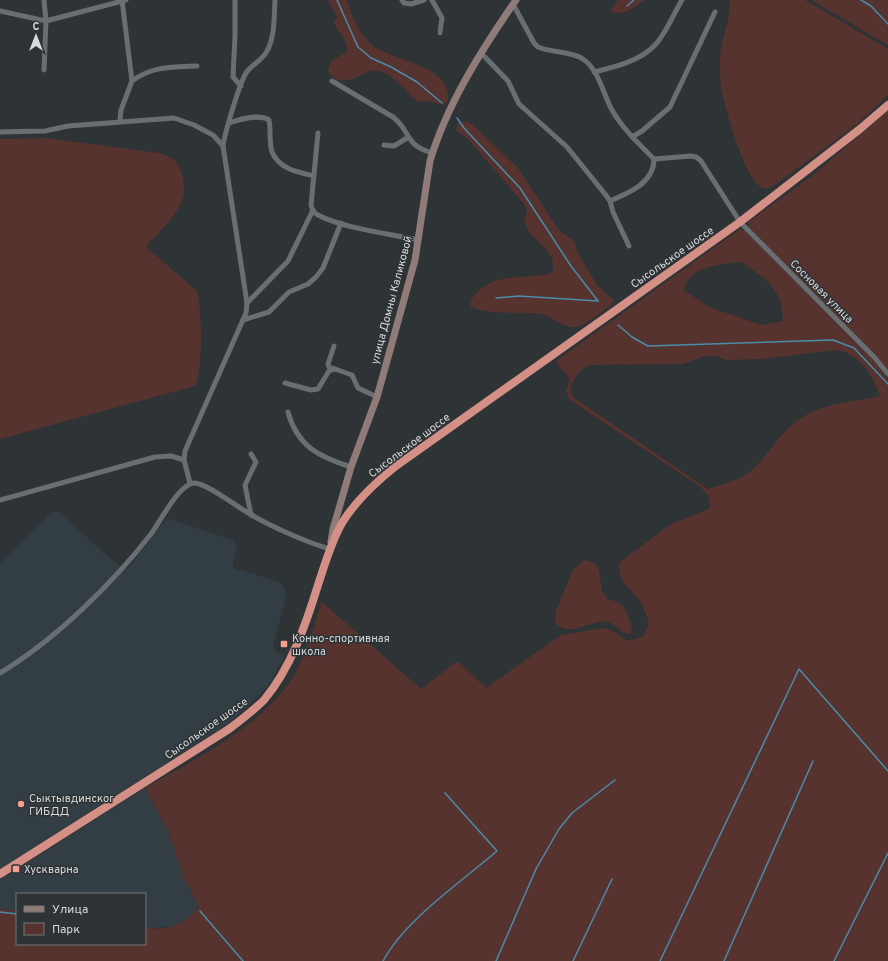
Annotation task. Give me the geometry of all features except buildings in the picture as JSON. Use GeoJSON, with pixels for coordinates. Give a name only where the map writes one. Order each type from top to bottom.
{"type":"FeatureCollection","features":[{"type":"Feature","properties":{"kind":"highway","name":"Сысольское шоссе"},"geometry":{"type":"LineString","coordinates":[[0,874],[229,729],[247,716],[264,700],[288,662],[310,610],[330,548],[342,524],[367,492],[396,466],[740,222],[832,151],[888,105]]}},
{"type":"Feature","properties":{"kind":"main road","name":"улица Домны Каликовой"},"geometry":{"type":"LineString","coordinates":[[330,548],[332,529],[351,467],[377,397],[400,319],[420,240],[432,153],[465,83],[514,2]]}},
{"type":"Feature","properties":{"kind":"street"},"geometry":{"type":"LineString","coordinates":[[44,0],[46,21],[44,70]]}},
{"type":"Feature","properties":{"kind":"street"},"geometry":{"type":"LineString","coordinates":[[0,11],[46,21],[124,0],[132,80],[121,110],[120,121]]}},
{"type":"Feature","properties":{"kind":"street"},"geometry":{"type":"LineString","coordinates":[[235,0],[233,77],[240,86]]}},
{"type":"Feature","properties":{"kind":"street"},"geometry":{"type":"LineString","coordinates":[[190,483],[184,460],[185,451],[242,320],[247,302],[224,146],[224,133],[229,123],[240,86],[250,68],[262,59],[268,50],[272,31],[275,0]]}},
{"type":"Feature","properties":{"kind":"street"},"geometry":{"type":"LineString","coordinates":[[402,0],[404,4],[411,4],[424,0]]}},
{"type":"Feature","properties":{"kind":"street"},"geometry":{"type":"LineString","coordinates":[[432,0],[442,18],[440,32]]}},
{"type":"Feature","properties":{"kind":"street"},"geometry":{"type":"LineString","coordinates":[[594,72],[635,60],[646,54],[657,44],[682,0]]}},
{"type":"Feature","properties":{"kind":"street"},"geometry":{"type":"LineString","coordinates":[[514,2],[534,43],[538,47],[582,58],[594,72],[612,110],[632,137],[654,159],[654,165],[649,176],[640,186],[610,201]]}},
{"type":"Feature","properties":{"kind":"street"},"geometry":{"type":"LineString","coordinates":[[632,137],[642,131],[670,107],[715,12]]}},
{"type":"Feature","properties":{"kind":"street"},"geometry":{"type":"LineString","coordinates":[[482,54],[508,81],[519,104],[567,147],[610,201],[613,212],[629,246]]}},
{"type":"Feature","properties":{"kind":"street"},"geometry":{"type":"LineString","coordinates":[[132,80],[150,70],[165,67],[197,66]]}},
{"type":"Feature","properties":{"kind":"street"},"geometry":{"type":"LineString","coordinates":[[332,81],[393,117],[399,122],[408,138],[416,146],[432,153]]}},
{"type":"Feature","properties":{"kind":"street"},"geometry":{"type":"LineString","coordinates":[[0,132],[44,131],[68,126],[174,118],[194,125],[213,135],[224,146]]}},
{"type":"Feature","properties":{"kind":"street"},"geometry":{"type":"LineString","coordinates":[[229,123],[248,118],[266,118],[269,120],[272,151],[280,163],[289,169],[314,176]]}},
{"type":"Feature","properties":{"kind":"street"},"geometry":{"type":"LineString","coordinates":[[247,302],[288,261],[312,210],[311,205],[318,132]]}},
{"type":"Feature","properties":{"kind":"street"},"geometry":{"type":"LineString","coordinates":[[384,145],[394,146],[408,138]]}},
{"type":"Feature","properties":{"kind":"street","name":"Сосновая улица"},"geometry":{"type":"LineString","coordinates":[[654,159],[696,157],[701,160],[740,222],[874,357],[888,374]]}},
{"type":"Feature","properties":{"kind":"street"},"geometry":{"type":"LineString","coordinates":[[312,210],[317,215],[340,224],[420,240]]}},
{"type":"Feature","properties":{"kind":"street"},"geometry":{"type":"LineString","coordinates":[[242,320],[269,312],[289,292],[308,284],[316,277],[322,268],[340,224]]}},
{"type":"Feature","properties":{"kind":"street"},"geometry":{"type":"LineString","coordinates":[[334,346],[328,364],[329,367],[352,375],[358,388],[377,397]]}},
{"type":"Feature","properties":{"kind":"street"},"geometry":{"type":"LineString","coordinates":[[285,383],[311,390],[318,389],[329,371],[335,369]]}},
{"type":"Feature","properties":{"kind":"street"},"geometry":{"type":"LineString","coordinates":[[288,412],[296,434],[302,442],[326,458],[351,467]]}},
{"type":"Feature","properties":{"kind":"street"},"geometry":{"type":"LineString","coordinates":[[251,454],[256,462],[245,485],[251,515]]}},
{"type":"Feature","properties":{"kind":"street"},"geometry":{"type":"LineString","coordinates":[[0,500],[155,457],[171,456],[184,460]]}},
{"type":"Feature","properties":{"kind":"street"},"geometry":{"type":"LineString","coordinates":[[0,672],[44,643],[83,608],[151,534],[182,489],[190,483],[201,484],[251,515],[330,548]]}},
{"type":"Feature","properties":{"kind":"shaded area"},"geometry":{"type":"Polygon","coordinates":[[[58,511],[113,561],[124,568],[129,567],[167,518],[233,540],[237,546],[233,566],[234,568],[280,582],[284,587],[286,598],[273,646],[276,652],[285,655],[271,682],[258,697],[228,724],[0,869],[0,563],[52,512],[58,511]]]}},
{"type":"Feature","properties":{"kind":"shaded area"},"geometry":{"type":"Polygon","coordinates":[[[145,788],[168,831],[191,894],[199,906],[190,917],[172,927],[146,928],[146,893],[16,893],[16,911],[0,909],[0,880],[145,788]]]}},
{"type":"Feature","properties":{"kind":"green space"},"geometry":{"type":"Polygon","coordinates":[[[328,0],[347,0],[356,24],[372,45],[381,51],[419,65],[431,71],[441,79],[447,88],[448,100],[445,105],[426,101],[419,102],[391,77],[378,71],[369,71],[363,75],[348,80],[340,80],[332,76],[328,72],[331,61],[347,52],[347,47],[334,22],[337,17],[328,0]]]}},
{"type":"Feature","properties":{"kind":"green space"},"geometry":{"type":"Polygon","coordinates":[[[618,0],[644,0],[626,12],[612,12],[611,9],[618,0]]]}},
{"type":"Feature","properties":{"kind":"green space"},"geometry":{"type":"Polygon","coordinates":[[[729,0],[805,0],[888,49],[888,95],[856,125],[772,187],[764,188],[760,186],[748,170],[736,141],[721,88],[720,57],[728,21],[730,7],[729,0]]]}},
{"type":"Feature","properties":{"kind":"green space"},"geometry":{"type":"Polygon","coordinates":[[[811,0],[888,0],[888,45],[811,0]]]}},
{"type":"Feature","properties":{"kind":"green space"},"geometry":{"type":"Polygon","coordinates":[[[888,111],[888,370],[750,228],[748,222],[812,176],[888,111]]]}},
{"type":"Feature","properties":{"kind":"green space"},"geometry":{"type":"Polygon","coordinates":[[[466,121],[473,125],[518,168],[558,229],[574,241],[578,254],[598,286],[614,300],[611,305],[589,321],[580,326],[571,327],[541,314],[497,312],[479,310],[471,307],[471,303],[476,294],[489,284],[498,280],[548,274],[553,271],[553,264],[550,254],[526,226],[524,221],[527,213],[525,205],[468,139],[456,130],[458,122],[466,121]]]}},
{"type":"Feature","properties":{"kind":"green space"},"geometry":{"type":"Polygon","coordinates":[[[45,138],[159,153],[170,157],[177,164],[184,181],[182,199],[179,207],[169,221],[150,241],[147,248],[197,291],[201,324],[198,379],[195,386],[0,439],[0,139],[45,138]]]}},
{"type":"Feature","properties":{"kind":"green space"},"geometry":{"type":"Polygon","coordinates":[[[740,229],[746,231],[872,359],[888,379],[888,961],[0,961],[0,909],[16,911],[16,945],[146,945],[146,928],[162,928],[176,925],[193,913],[199,906],[185,881],[168,831],[145,788],[208,752],[250,723],[269,706],[285,689],[297,670],[308,645],[322,602],[421,689],[456,662],[460,663],[486,688],[561,635],[604,628],[615,632],[628,641],[643,637],[649,623],[639,599],[626,585],[620,575],[620,562],[671,524],[709,509],[710,502],[706,493],[699,486],[570,400],[566,391],[570,379],[556,361],[740,229]],[[741,262],[716,265],[699,271],[692,276],[687,282],[684,290],[709,307],[762,325],[783,321],[780,301],[776,293],[758,274],[741,262]],[[835,350],[763,359],[726,360],[716,356],[704,356],[683,364],[591,365],[580,371],[570,389],[574,398],[708,489],[732,481],[749,473],[788,428],[812,412],[831,405],[880,396],[869,372],[858,359],[843,351],[835,350]]]}},
{"type":"Feature","properties":{"kind":"green space"},"geometry":{"type":"Polygon","coordinates":[[[585,560],[595,563],[599,570],[602,591],[607,599],[615,601],[624,607],[632,626],[631,634],[624,633],[607,622],[593,623],[579,628],[566,629],[560,627],[555,622],[556,611],[573,570],[585,560]]]}},
{"type":"Feature","properties":{"kind":"waterway"},"geometry":{"type":"LineString","coordinates":[[337,0],[358,47],[371,58],[391,67],[417,82],[442,103]]}},
{"type":"Feature","properties":{"kind":"waterway"},"geometry":{"type":"LineString","coordinates":[[627,6],[634,0]]}},
{"type":"Feature","properties":{"kind":"waterway"},"geometry":{"type":"LineString","coordinates":[[861,0],[871,6],[888,24]]}},
{"type":"Feature","properties":{"kind":"waterway"},"geometry":{"type":"LineString","coordinates":[[457,118],[464,128],[520,188],[571,266],[598,301]]}},
{"type":"Feature","properties":{"kind":"waterway"},"geometry":{"type":"LineString","coordinates":[[496,298],[519,296],[598,301]]}},
{"type":"Feature","properties":{"kind":"waterway"},"geometry":{"type":"LineString","coordinates":[[618,325],[632,337],[648,346],[833,340],[854,348],[888,384]]}},
{"type":"Feature","properties":{"kind":"waterway"},"geometry":{"type":"LineString","coordinates":[[660,961],[799,669],[888,771]]}},
{"type":"Feature","properties":{"kind":"waterway"},"geometry":{"type":"LineString","coordinates":[[724,961],[813,761]]}},
{"type":"Feature","properties":{"kind":"waterway"},"geometry":{"type":"LineString","coordinates":[[496,961],[536,869],[559,829],[572,813],[615,780]]}},
{"type":"Feature","properties":{"kind":"waterway"},"geometry":{"type":"LineString","coordinates":[[383,961],[393,946],[419,916],[497,851],[445,793]]}},
{"type":"Feature","properties":{"kind":"waterway"},"geometry":{"type":"LineString","coordinates":[[834,961],[888,853]]}},
{"type":"Feature","properties":{"kind":"waterway"},"geometry":{"type":"LineString","coordinates":[[573,961],[612,879]]}},
{"type":"Feature","properties":{"kind":"waterway"},"geometry":{"type":"LineString","coordinates":[[200,911],[243,961]]}},
{"type":"Feature","properties":{"kind":"waterway"},"geometry":{"type":"LineString","coordinates":[[0,912],[16,914]]}},
{"type":"Feature","properties":{"kind":"place","name":"Конно-спортивная школа"},"geometry":{"type":"Point","coordinates":[284,644]}},
{"type":"Feature","properties":{"kind":"place","name":"Сыктывдинског ГИБДД"},"geometry":{"type":"Point","coordinates":[21,804]}},
{"type":"Feature","properties":{"kind":"place","name":"Хускварна"},"geometry":{"type":"Point","coordinates":[16,869]}}]}
